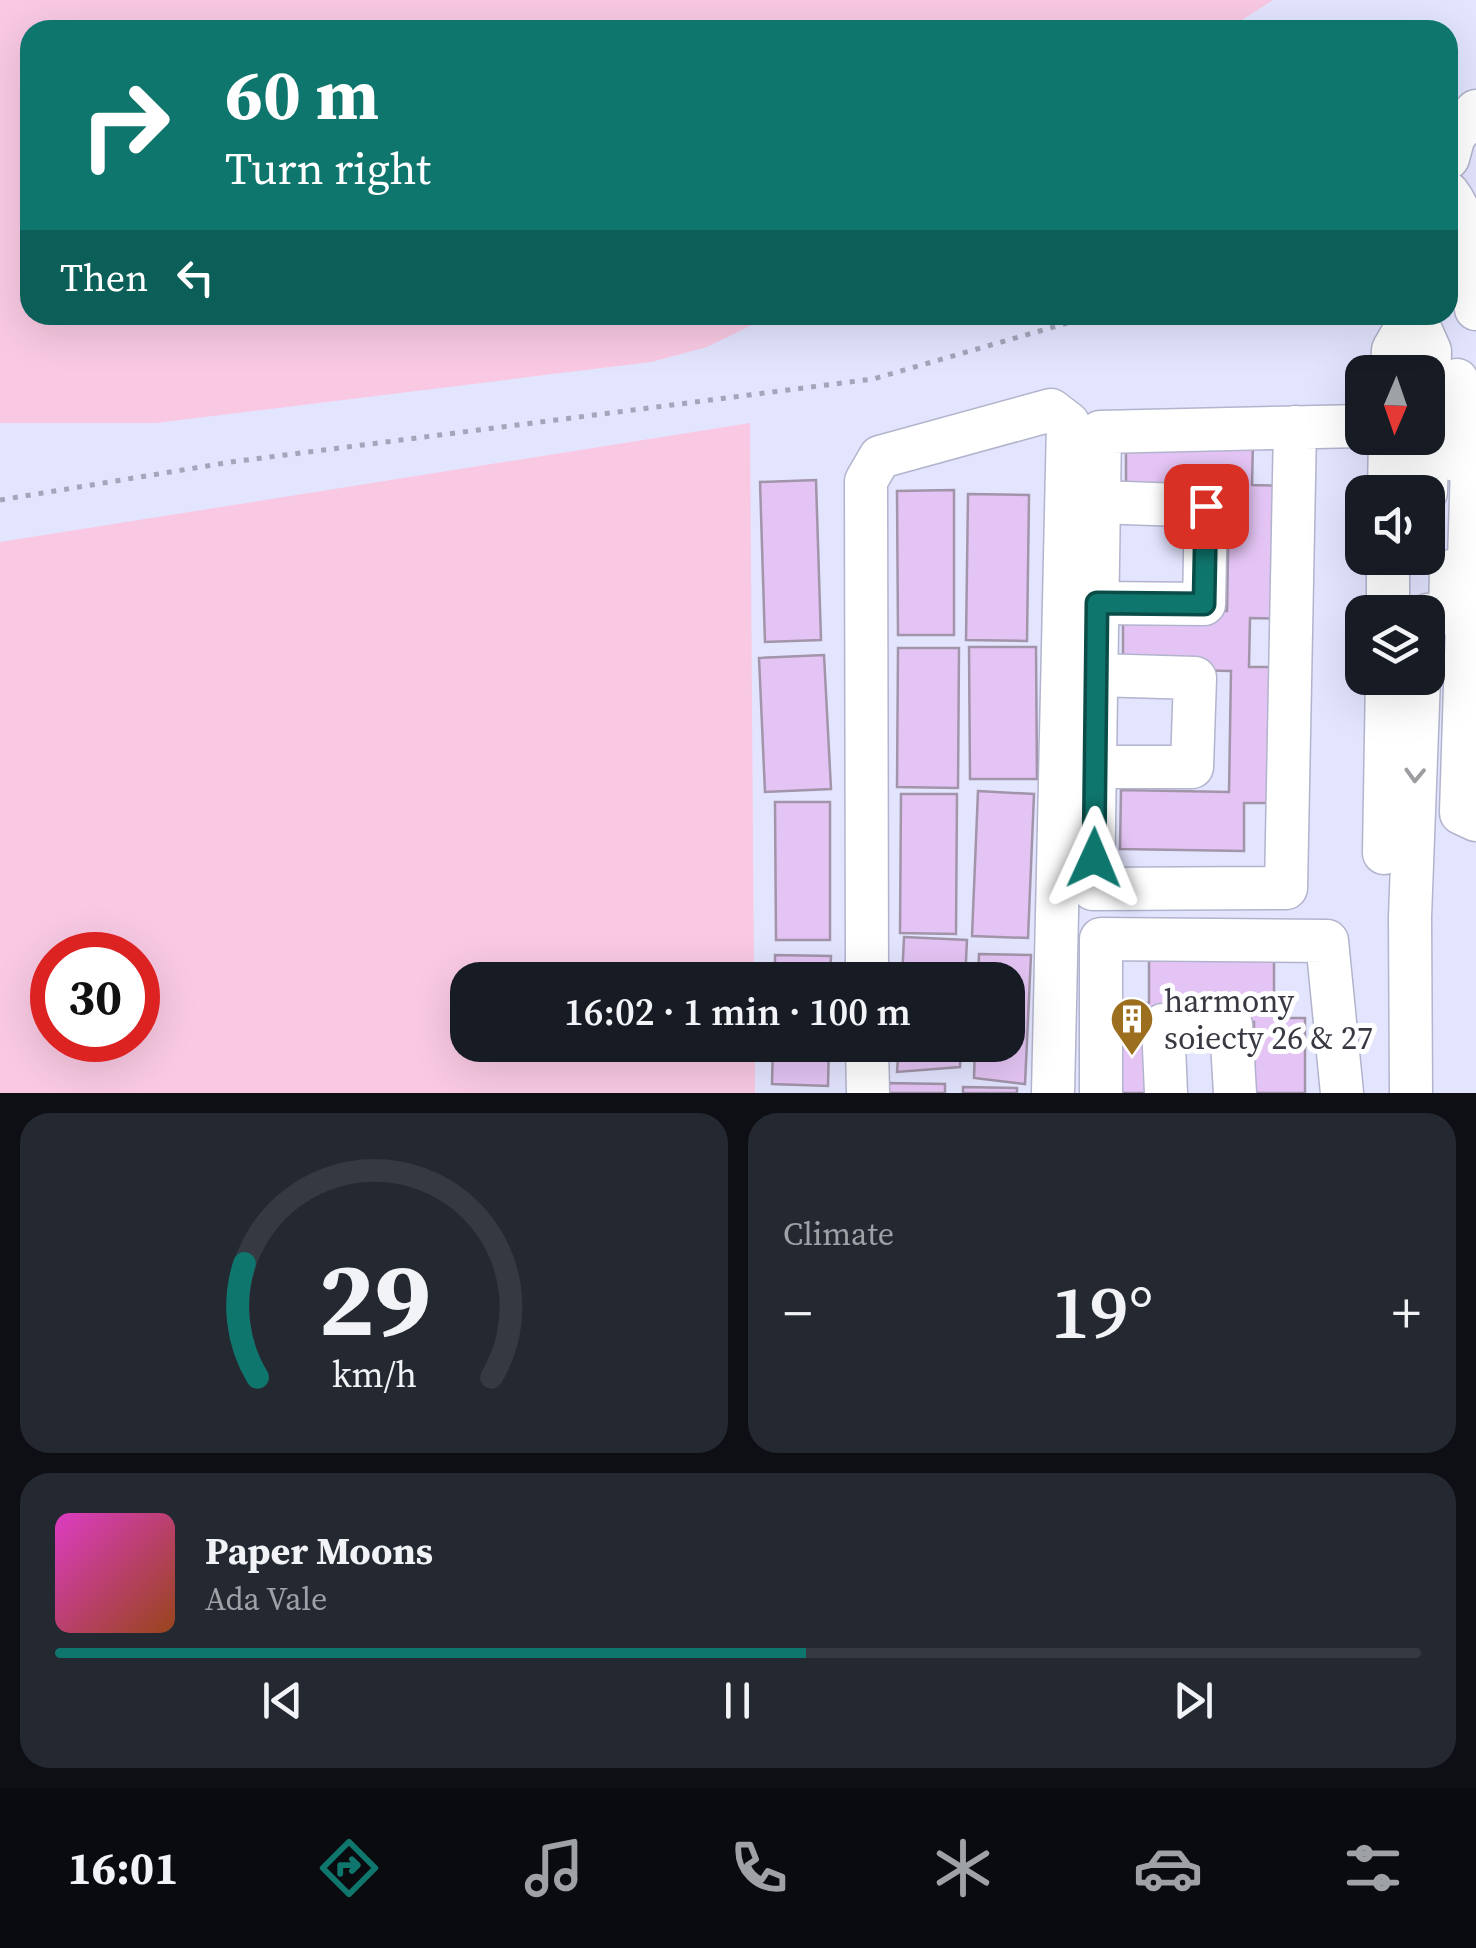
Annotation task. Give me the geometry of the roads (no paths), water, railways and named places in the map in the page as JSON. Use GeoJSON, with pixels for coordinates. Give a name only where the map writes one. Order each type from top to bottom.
{"type":"FeatureCollection","features":[{"type":"Feature","properties":{"kind":"street"},"geometry":{"type":"LineString","coordinates":[[1458,131],[1476,110]]}},
{"type":"Feature","properties":{"kind":"street"},"geometry":{"type":"LineString","coordinates":[[1458,210],[1465,229],[1476,310]]}},
{"type":"Feature","properties":{"kind":"street"},"geometry":{"type":"LineString","coordinates":[[1401,355],[1393,350],[1407,325]]}},
{"type":"Feature","properties":{"kind":"street"},"geometry":{"type":"LineString","coordinates":[[867,962],[866,480],[880,458],[1050,410],[1068,423],[1053,1093]]}},
{"type":"Feature","properties":{"kind":"street"},"geometry":{"type":"LineString","coordinates":[[1295,427],[1286,888],[1093,889],[1100,432],[1295,427],[1345,426]]}},
{"type":"Feature","properties":{"kind":"street"},"geometry":{"type":"LineString","coordinates":[[1476,426],[1461,814],[1476,820]]}},
{"type":"Feature","properties":{"kind":"street"},"geometry":{"type":"LineString","coordinates":[[1433,595],[1437,455]]}},
{"type":"Feature","properties":{"kind":"street"},"geometry":{"type":"LineString","coordinates":[[1097,603],[1204,604],[1206,506],[1098,502]]}},
{"type":"Feature","properties":{"kind":"street"},"geometry":{"type":"LineString","coordinates":[[1095,767],[1192,767],[1194,678],[1096,675]]}},
{"type":"Feature","properties":{"kind":"street"},"geometry":{"type":"LineString","coordinates":[[1382,1093],[1386,695]]}},
{"type":"Feature","properties":{"kind":"street"},"geometry":{"type":"LineString","coordinates":[[1411,1093],[1410,917],[1417,695]]}},
{"type":"Feature","properties":{"kind":"street"},"geometry":{"type":"LineString","coordinates":[[1441,695],[1448,774]]}},
{"type":"Feature","properties":{"kind":"street"},"geometry":{"type":"LineString","coordinates":[[1101,1093],[1100,939],[1327,941],[1342,1093]]}},
{"type":"Feature","properties":{"kind":"street"},"geometry":{"type":"LineString","coordinates":[[1166,1093],[1163,1025],[1231,1025],[1235,1093]]}},
{"type":"Feature","properties":{"kind":"street"},"geometry":{"type":"LineString","coordinates":[[868,1062],[868,1093]]}},
{"type":"Feature","properties":{"kind":"place","name":"harmony soiecty 26 & 27"},"geometry":{"type":"Point","coordinates":[1132,1057]}}]}
